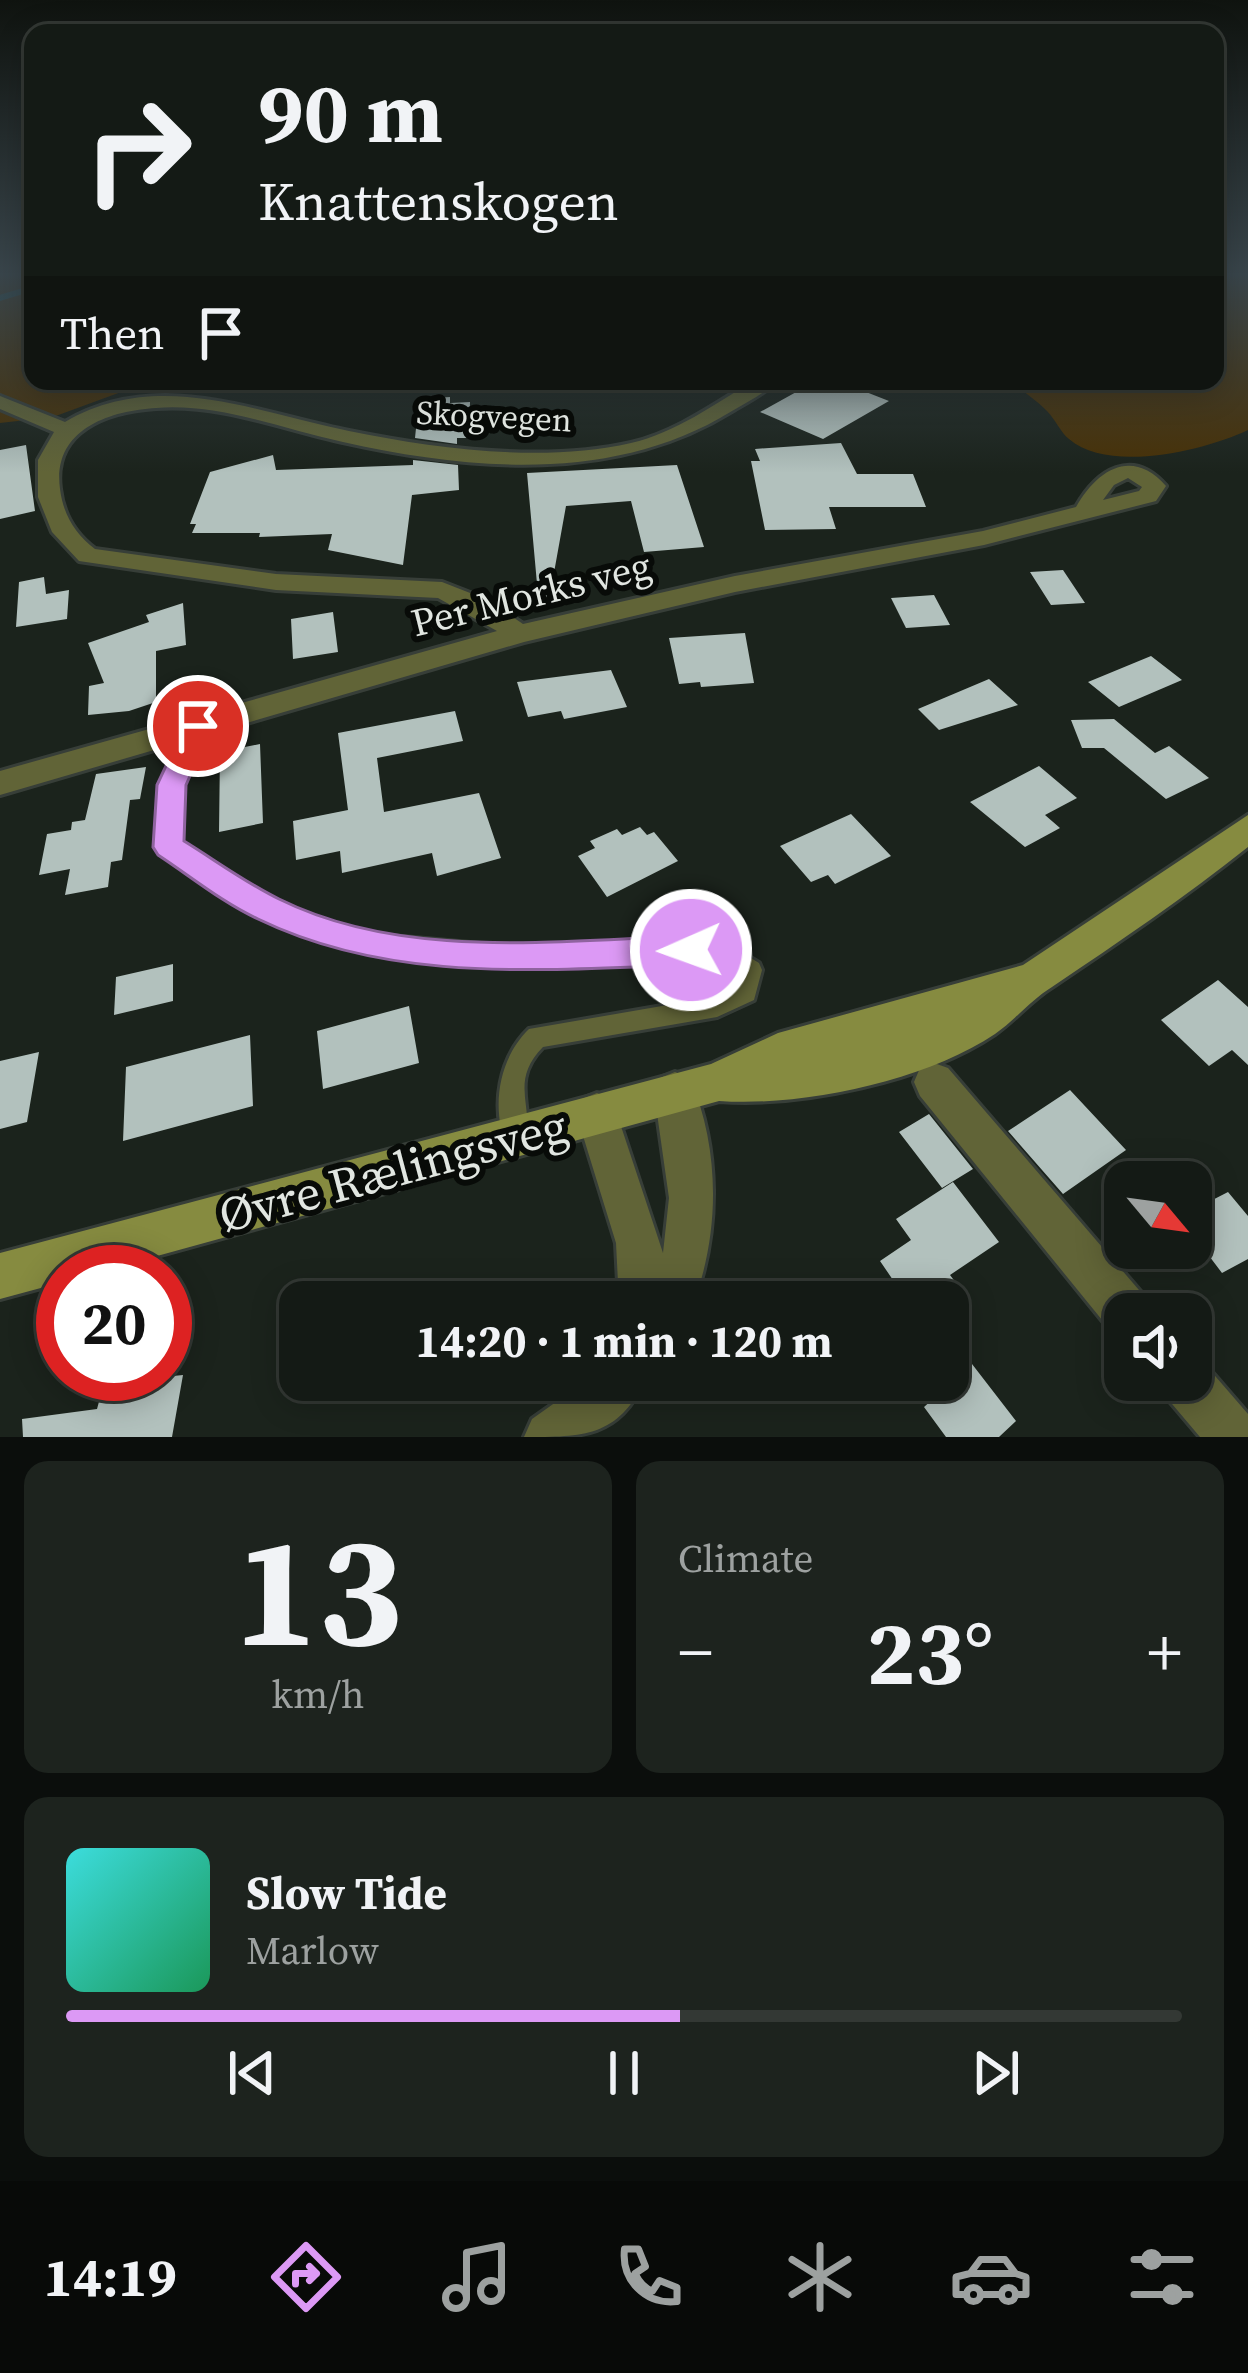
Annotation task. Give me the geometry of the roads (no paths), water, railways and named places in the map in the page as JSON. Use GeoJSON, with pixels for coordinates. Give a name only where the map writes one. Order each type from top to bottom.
{"type":"FeatureCollection","features":[{"type":"Feature","properties":{"kind":"main road","name":"Øvre Rælingsveg"},"geometry":{"type":"LineString","coordinates":[[0,1276],[696,1087],[784,1083],[914,1051],[975,1025],[1032,979],[1184,879],[1248,828]]}},
{"type":"Feature","properties":{"kind":"street","name":"Skogvegen"},"geometry":{"type":"LineString","coordinates":[[67,430],[136,403],[177,402],[294,421],[346,437],[568,455],[637,449],[751,390]]}},
{"type":"Feature","properties":{"kind":"street"},"geometry":{"type":"LineString","coordinates":[[0,402],[67,430],[52,451],[47,478],[55,518],[72,548],[88,556],[276,582],[442,590],[479,606],[518,634]]}},
{"type":"Feature","properties":{"kind":"street","name":"Per Morks veg"},"geometry":{"type":"LineString","coordinates":[[0,783],[518,634],[735,584],[984,538],[1087,508]]}},
{"type":"Feature","properties":{"kind":"street"},"geometry":{"type":"LineString","coordinates":[[934,1082],[1110,1293]]}},
{"type":"Feature","properties":{"kind":"street"},"geometry":{"type":"LineString","coordinates":[[677,1281],[690,1243],[694,1208],[686,1136],[696,1087]]}},
{"type":"Feature","properties":{"kind":"street"},"geometry":{"type":"LineString","coordinates":[[597,1114],[638,1243],[641,1281]]}},
{"type":"Feature","properties":{"kind":"street"},"geometry":{"type":"LineString","coordinates":[[550,1437],[602,1401]]}},
{"type":"Feature","properties":{"kind":"street"},"geometry":{"type":"LineString","coordinates":[[1203,1401],[1234,1437]]}},
{"type":"Feature","properties":{"kind":"lane"},"geometry":{"type":"LineString","coordinates":[[198,726],[171,785],[169,847],[269,910],[359,941],[469,957],[723,951],[752,970],[746,993],[717,1007],[537,1037],[525,1047],[513,1075],[515,1136]]}}]}
